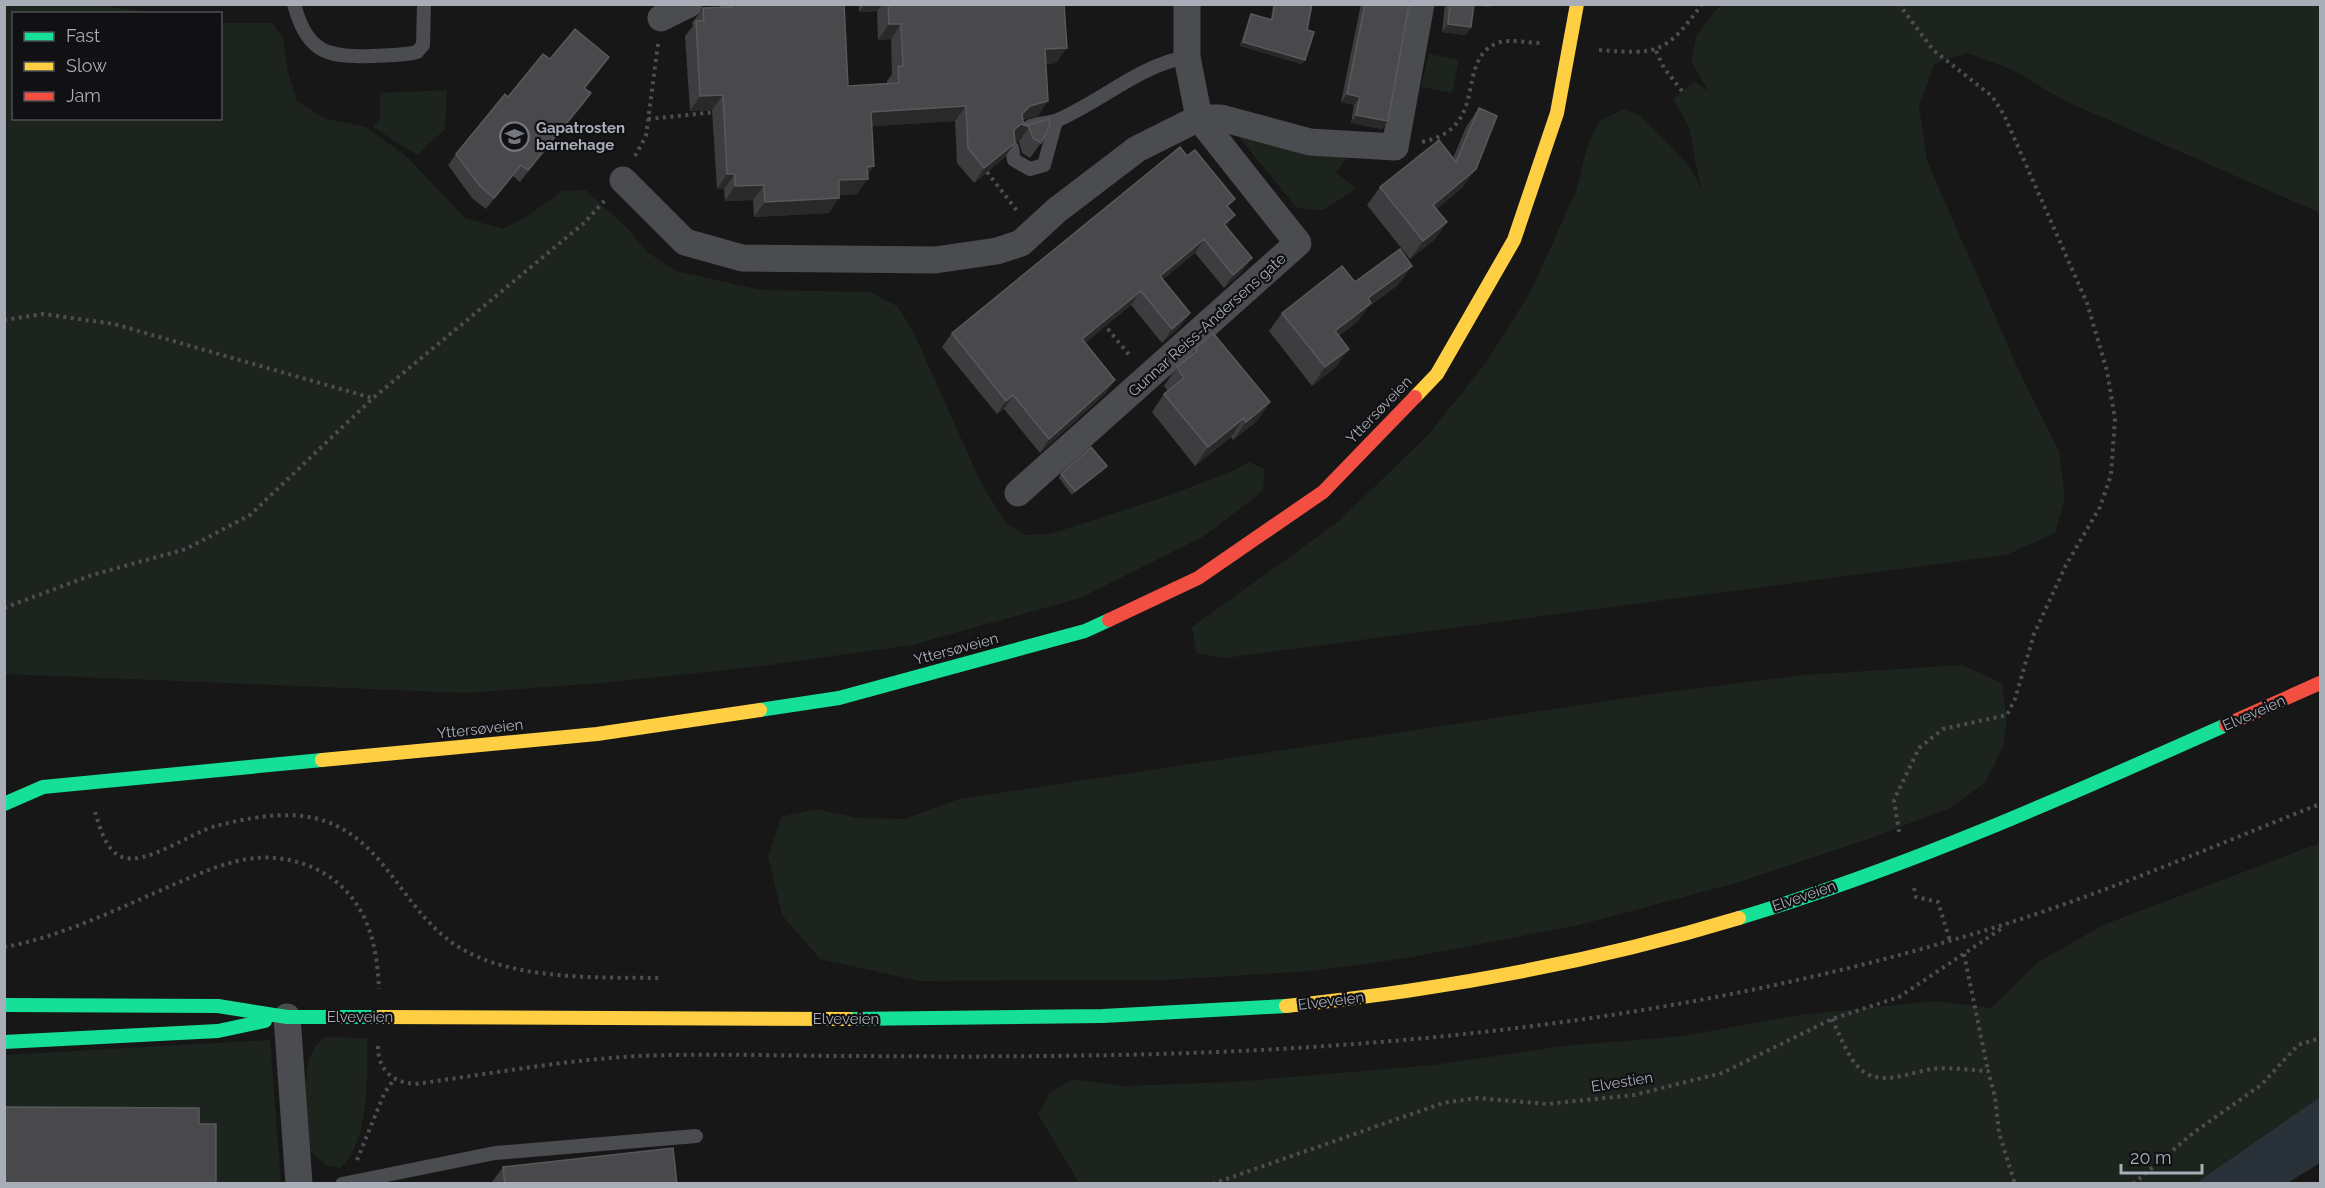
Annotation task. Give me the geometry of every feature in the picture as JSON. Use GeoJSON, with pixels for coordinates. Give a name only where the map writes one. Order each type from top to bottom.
{"type":"FeatureCollection","features":[{"type":"Feature","properties":{"kind":"main road","name":"Yttersøveien"},"geometry":{"type":"LineString","coordinates":[[4,804],[43,787],[597,734],[839,698],[1085,631],[1198,578],[1323,492],[1437,374],[1514,240],[1557,113],[1577,4]]}},
{"type":"Feature","properties":{"kind":"main road","name":"Elveveien"},"geometry":{"type":"LineString","coordinates":[[4,1005],[218,1006],[287,1017],[994,1018],[1189,1013],[1294,1006],[1410,992],[1563,963],[1643,944],[1774,907],[1989,827],[2320,683]]}},
{"type":"Feature","properties":{"kind":"main road","name":"Elveveien"},"geometry":{"type":"LineString","coordinates":[[4,1042],[218,1031],[287,1017]]}},
{"type":"Feature","properties":{"kind":"street"},"geometry":{"type":"LineString","coordinates":[[661,18],[689,4]]}},
{"type":"Feature","properties":{"kind":"street","name":"Gunnar Reiss-Andersens gate"},"geometry":{"type":"LineString","coordinates":[[1018,493],[1298,243],[1199,118],[1187,4]]}},
{"type":"Feature","properties":{"kind":"street"},"geometry":{"type":"LineString","coordinates":[[623,180],[685,242],[742,258],[935,260],[997,251],[1021,243],[1057,210],[1137,149],[1199,118],[1221,118],[1310,141],[1395,147],[1421,4]]}},
{"type":"Feature","properties":{"kind":"street"},"geometry":{"type":"LineString","coordinates":[[287,1017],[299,1184]]}},
{"type":"Feature","properties":{"kind":"lane"},"geometry":{"type":"LineString","coordinates":[[294,4],[309,40],[322,51],[344,57],[417,52],[423,45],[424,4]]}},
{"type":"Feature","properties":{"kind":"lane"},"geometry":{"type":"LineString","coordinates":[[1020,132],[1025,128],[1056,121],[1193,48]]}},
{"type":"Feature","properties":{"kind":"lane"},"geometry":{"type":"LineString","coordinates":[[1012,148],[1014,160],[1030,169],[1044,165],[1056,121]]}},
{"type":"Feature","properties":{"kind":"lane"},"geometry":{"type":"LineString","coordinates":[[344,1183],[388,1180],[495,1153],[696,1136]]}},
{"type":"Feature","properties":{"kind":"path"},"geometry":{"type":"LineString","coordinates":[[1595,50],[1636,53],[1656,51],[1671,42],[1702,4]]}},
{"type":"Feature","properties":{"kind":"path"},"geometry":{"type":"LineString","coordinates":[[1899,4],[1933,50],[1992,96],[2004,115],[2087,303],[2107,371],[2115,419],[2111,475],[2100,507],[2066,565],[2034,634],[2015,699],[2007,715],[1943,729],[1919,748],[1894,800],[1899,836]]}},
{"type":"Feature","properties":{"kind":"path"},"geometry":{"type":"LineString","coordinates":[[4,608],[92,575],[186,549],[250,515],[373,398],[584,223],[623,180],[646,136],[661,18]]}},
{"type":"Feature","properties":{"kind":"path"},"geometry":{"type":"LineString","coordinates":[[1395,147],[1435,139],[1459,122],[1468,103],[1475,69],[1484,51],[1497,42],[1545,43]]}},
{"type":"Feature","properties":{"kind":"path"},"geometry":{"type":"LineString","coordinates":[[1656,51],[1664,68],[1682,91]]}},
{"type":"Feature","properties":{"kind":"path"},"geometry":{"type":"LineString","coordinates":[[648,119],[717,112]]}},
{"type":"Feature","properties":{"kind":"path"},"geometry":{"type":"LineString","coordinates":[[987,172],[1047,249]]}},
{"type":"Feature","properties":{"kind":"path"},"geometry":{"type":"LineString","coordinates":[[4,320],[43,314],[114,324],[373,398]]}},
{"type":"Feature","properties":{"kind":"path"},"geometry":{"type":"LineString","coordinates":[[1102,322],[1148,378]]}},
{"type":"Feature","properties":{"kind":"path"},"geometry":{"type":"LineString","coordinates":[[86,783],[108,846],[123,857],[142,857],[214,826],[255,818],[298,814],[327,821],[355,836],[382,860],[414,904],[446,938],[474,955],[514,967],[569,976],[661,978]]}},
{"type":"Feature","properties":{"kind":"path"},"geometry":{"type":"LineString","coordinates":[[4,947],[47,936],[218,866],[250,858],[276,858],[303,863],[324,872],[343,887],[369,926],[376,950],[379,991]]}},
{"type":"Feature","properties":{"kind":"path"},"geometry":{"type":"LineString","coordinates":[[1913,884],[1916,897],[1938,902],[1950,941]]}},
{"type":"Feature","properties":{"kind":"path","name":"Elvestien"},"geometry":{"type":"LineString","coordinates":[[1212,1184],[1443,1103],[1477,1098],[1547,1104],[1634,1095],[1722,1073],[1832,1019],[1899,997],[2010,923]]}},
{"type":"Feature","properties":{"kind":"path"},"geometry":{"type":"LineString","coordinates":[[1964,954],[1995,1096],[1999,1133],[2015,1184]]}},
{"type":"Feature","properties":{"kind":"path"},"geometry":{"type":"LineString","coordinates":[[1832,1019],[1852,1059],[1867,1074],[1887,1077],[1906,1076],[1931,1069],[1988,1071]]}},
{"type":"Feature","properties":{"kind":"path"},"geometry":{"type":"LineString","coordinates":[[2133,1184],[2193,1133],[2261,1085],[2298,1045],[2320,1038]]}},
{"type":"Feature","properties":{"kind":"path"},"geometry":{"type":"LineString","coordinates":[[344,1183],[384,1094],[394,1079]]}},
{"type":"Feature","properties":{"kind":"shaded area"},"geometry":{"type":"Polygon","coordinates":[[[5,4],[97,5],[149,12],[12,12],[12,120],[222,120],[222,23],[272,23],[283,38],[287,69],[297,101],[324,118],[366,127],[406,156],[465,218],[503,229],[529,215],[562,191],[585,190],[627,228],[647,252],[676,271],[760,290],[871,292],[898,307],[914,333],[981,483],[1006,523],[1025,535],[1050,534],[1164,497],[1231,472],[1249,462],[1265,469],[1263,491],[1204,536],[1080,598],[912,645],[762,666],[602,683],[465,693],[5,674],[5,4]]]}},
{"type":"Feature","properties":{"kind":"shaded area"},"geometry":{"type":"Polygon","coordinates":[[[1720,5],[2320,5],[2320,213],[2063,100],[2013,70],[1967,53],[1935,63],[1919,106],[1927,161],[2020,373],[2059,452],[2065,497],[2055,533],[2006,555],[1225,658],[1196,653],[1192,627],[1338,522],[1428,435],[1485,364],[1531,291],[1576,191],[1587,148],[1599,121],[1624,109],[1640,115],[1690,167],[1701,189],[1689,127],[1673,99],[1694,81],[1708,91],[1691,61],[1697,35],[1720,5]]]}},
{"type":"Feature","properties":{"kind":"shaded area"},"geometry":{"type":"Polygon","coordinates":[[[1429,54],[1459,60],[1452,93],[1421,87],[1429,54]]]}},
{"type":"Feature","properties":{"kind":"shaded area"},"geometry":{"type":"Polygon","coordinates":[[[447,90],[445,129],[417,155],[373,127],[380,120],[380,93],[447,90]]]}},
{"type":"Feature","properties":{"kind":"shaded area"},"geometry":{"type":"Polygon","coordinates":[[[1239,137],[1348,157],[1336,172],[1356,189],[1323,210],[1297,208],[1239,137]]]}},
{"type":"Feature","properties":{"kind":"shaded area"},"geometry":{"type":"Polygon","coordinates":[[[1962,665],[2002,683],[2007,720],[2003,747],[1986,782],[1950,808],[1868,839],[1736,883],[1579,925],[1407,958],[1312,971],[1164,980],[920,981],[820,959],[782,915],[768,857],[781,817],[816,809],[857,818],[905,819],[959,799],[1653,694],[1804,675],[1962,665]]]}},
{"type":"Feature","properties":{"kind":"shaded area"},"geometry":{"type":"Polygon","coordinates":[[[2320,843],[2320,1097],[2196,1183],[1079,1183],[1038,1114],[1049,1094],[1072,1079],[1124,1086],[1233,1082],[1433,1065],[1564,1046],[1683,1036],[1800,1015],[1936,1001],[1991,1008],[2037,963],[2103,925],[2320,843]]]}},
{"type":"Feature","properties":{"kind":"shaded area"},"geometry":{"type":"Polygon","coordinates":[[[326,1037],[367,1038],[365,1107],[362,1125],[350,1156],[340,1168],[326,1165],[308,1150],[307,1071],[317,1045],[326,1037]]]}},
{"type":"Feature","properties":{"kind":"shaded area"},"geometry":{"type":"Polygon","coordinates":[[[270,1040],[281,1183],[5,1184],[5,1055],[270,1040]]]}},
{"type":"Feature","properties":{"kind":"shaded area"},"geometry":{"type":"Polygon","coordinates":[[[2320,1097],[2320,1163],[2287,1183],[2196,1183],[2320,1097]]]}},
{"type":"Feature","properties":{"kind":"building"},"geometry":{"type":"Polygon","coordinates":[[[732,4],[844,4],[848,86],[899,83],[898,66],[903,66],[901,24],[889,24],[888,4],[1064,4],[1067,48],[1045,49],[1048,101],[1030,106],[1022,114],[1023,122],[1028,125],[1049,119],[1050,125],[1041,143],[1033,138],[1029,127],[1021,124],[1014,130],[1015,143],[984,168],[968,148],[966,106],[871,112],[874,166],[867,167],[868,179],[839,180],[839,198],[765,202],[764,185],[735,186],[735,174],[727,174],[723,95],[700,96],[696,21],[704,21],[703,8],[732,7],[732,4]]]}},
{"type":"Feature","properties":{"kind":"building"},"geometry":{"type":"Polygon","coordinates":[[[1275,4],[1312,4],[1307,30],[1314,32],[1305,60],[1243,42],[1251,14],[1272,20],[1275,4]]]}},
{"type":"Feature","properties":{"kind":"building"},"geometry":{"type":"Polygon","coordinates":[[[1365,4],[1409,4],[1388,121],[1356,115],[1360,97],[1347,94],[1365,4]]]}},
{"type":"Feature","properties":{"kind":"building"},"geometry":{"type":"Polygon","coordinates":[[[1450,4],[1474,4],[1471,27],[1448,24],[1450,4]]]}},
{"type":"Feature","properties":{"kind":"building"},"geometry":{"type":"Polygon","coordinates":[[[575,29],[609,57],[584,88],[591,93],[528,170],[521,165],[494,198],[480,186],[456,154],[505,94],[508,97],[543,54],[550,59],[575,29]]]}},
{"type":"Feature","properties":{"kind":"building"},"geometry":{"type":"Polygon","coordinates":[[[1479,108],[1497,116],[1476,169],[1433,205],[1447,222],[1423,241],[1380,187],[1439,140],[1456,162],[1479,108]]]}},
{"type":"Feature","properties":{"kind":"building"},"geometry":{"type":"Polygon","coordinates":[[[1180,147],[1187,156],[1195,150],[1235,199],[1227,206],[1235,215],[1224,224],[1252,258],[1233,275],[1204,239],[1160,276],[1190,313],[1172,329],[1141,291],[1082,339],[1115,380],[1049,439],[1013,395],[1006,401],[952,333],[1180,147]]]}},
{"type":"Feature","properties":{"kind":"building"},"geometry":{"type":"Polygon","coordinates":[[[1400,249],[1412,266],[1368,298],[1371,303],[1335,331],[1349,349],[1325,367],[1282,313],[1342,266],[1355,282],[1400,249]]]}},
{"type":"Feature","properties":{"kind":"building"},"geometry":{"type":"Polygon","coordinates":[[[1213,333],[1270,402],[1246,422],[1244,418],[1208,447],[1164,394],[1184,378],[1177,367],[1197,351],[1195,349],[1213,333]]]}},
{"type":"Feature","properties":{"kind":"building"},"geometry":{"type":"Polygon","coordinates":[[[1091,447],[1107,466],[1075,491],[1061,474],[1091,447]]]}},
{"type":"Feature","properties":{"kind":"building"},"geometry":{"type":"Polygon","coordinates":[[[4,1107],[199,1108],[199,1124],[216,1124],[216,1184],[4,1184],[4,1107]]]}},
{"type":"Feature","properties":{"kind":"building"},"geometry":{"type":"Polygon","coordinates":[[[673,1148],[677,1184],[505,1184],[503,1167],[673,1148]]]}},
{"type":"Feature","properties":{"kind":"traffic: fast"},"geometry":{"type":"LineString","coordinates":[[760,710],[839,698],[1085,631],[1109,620]]}},
{"type":"Feature","properties":{"kind":"traffic: fast"},"geometry":{"type":"LineString","coordinates":[[1739,918],[1925,854],[2226,725]]}},
{"type":"Feature","properties":{"kind":"traffic: fast"},"geometry":{"type":"LineString","coordinates":[[4,804],[43,787],[322,760]]}},
{"type":"Feature","properties":{"kind":"traffic: fast"},"geometry":{"type":"LineString","coordinates":[[4,1005],[218,1006],[287,1017],[380,1017]]}},
{"type":"Feature","properties":{"kind":"traffic: fast"},"geometry":{"type":"LineString","coordinates":[[849,1019],[1103,1016],[1286,1006]]}},
{"type":"Feature","properties":{"kind":"traffic: fast"},"geometry":{"type":"LineString","coordinates":[[4,1042],[218,1031],[265,1021]]}},
{"type":"Feature","properties":{"kind":"traffic: slow"},"geometry":{"type":"LineString","coordinates":[[1415,397],[1437,374],[1514,240],[1557,113],[1577,4]]}},
{"type":"Feature","properties":{"kind":"traffic: slow"},"geometry":{"type":"LineString","coordinates":[[322,760],[597,734],[760,710]]}},
{"type":"Feature","properties":{"kind":"traffic: slow"},"geometry":{"type":"LineString","coordinates":[[1286,1006],[1401,992],[1515,973],[1627,948],[1739,918]]}},
{"type":"Feature","properties":{"kind":"traffic: slow"},"geometry":{"type":"LineString","coordinates":[[380,1017],[849,1019]]}},
{"type":"Feature","properties":{"kind":"traffic: jam"},"geometry":{"type":"LineString","coordinates":[[1109,620],[1198,578],[1323,492],[1415,397]]}},
{"type":"Feature","properties":{"kind":"traffic: jam"},"geometry":{"type":"LineString","coordinates":[[2226,725],[2320,683]]}},
{"type":"Feature","properties":{"kind":"place","name":"Gapatrosten barnehage"},"geometry":{"type":"Point","coordinates":[515,137]}}]}
